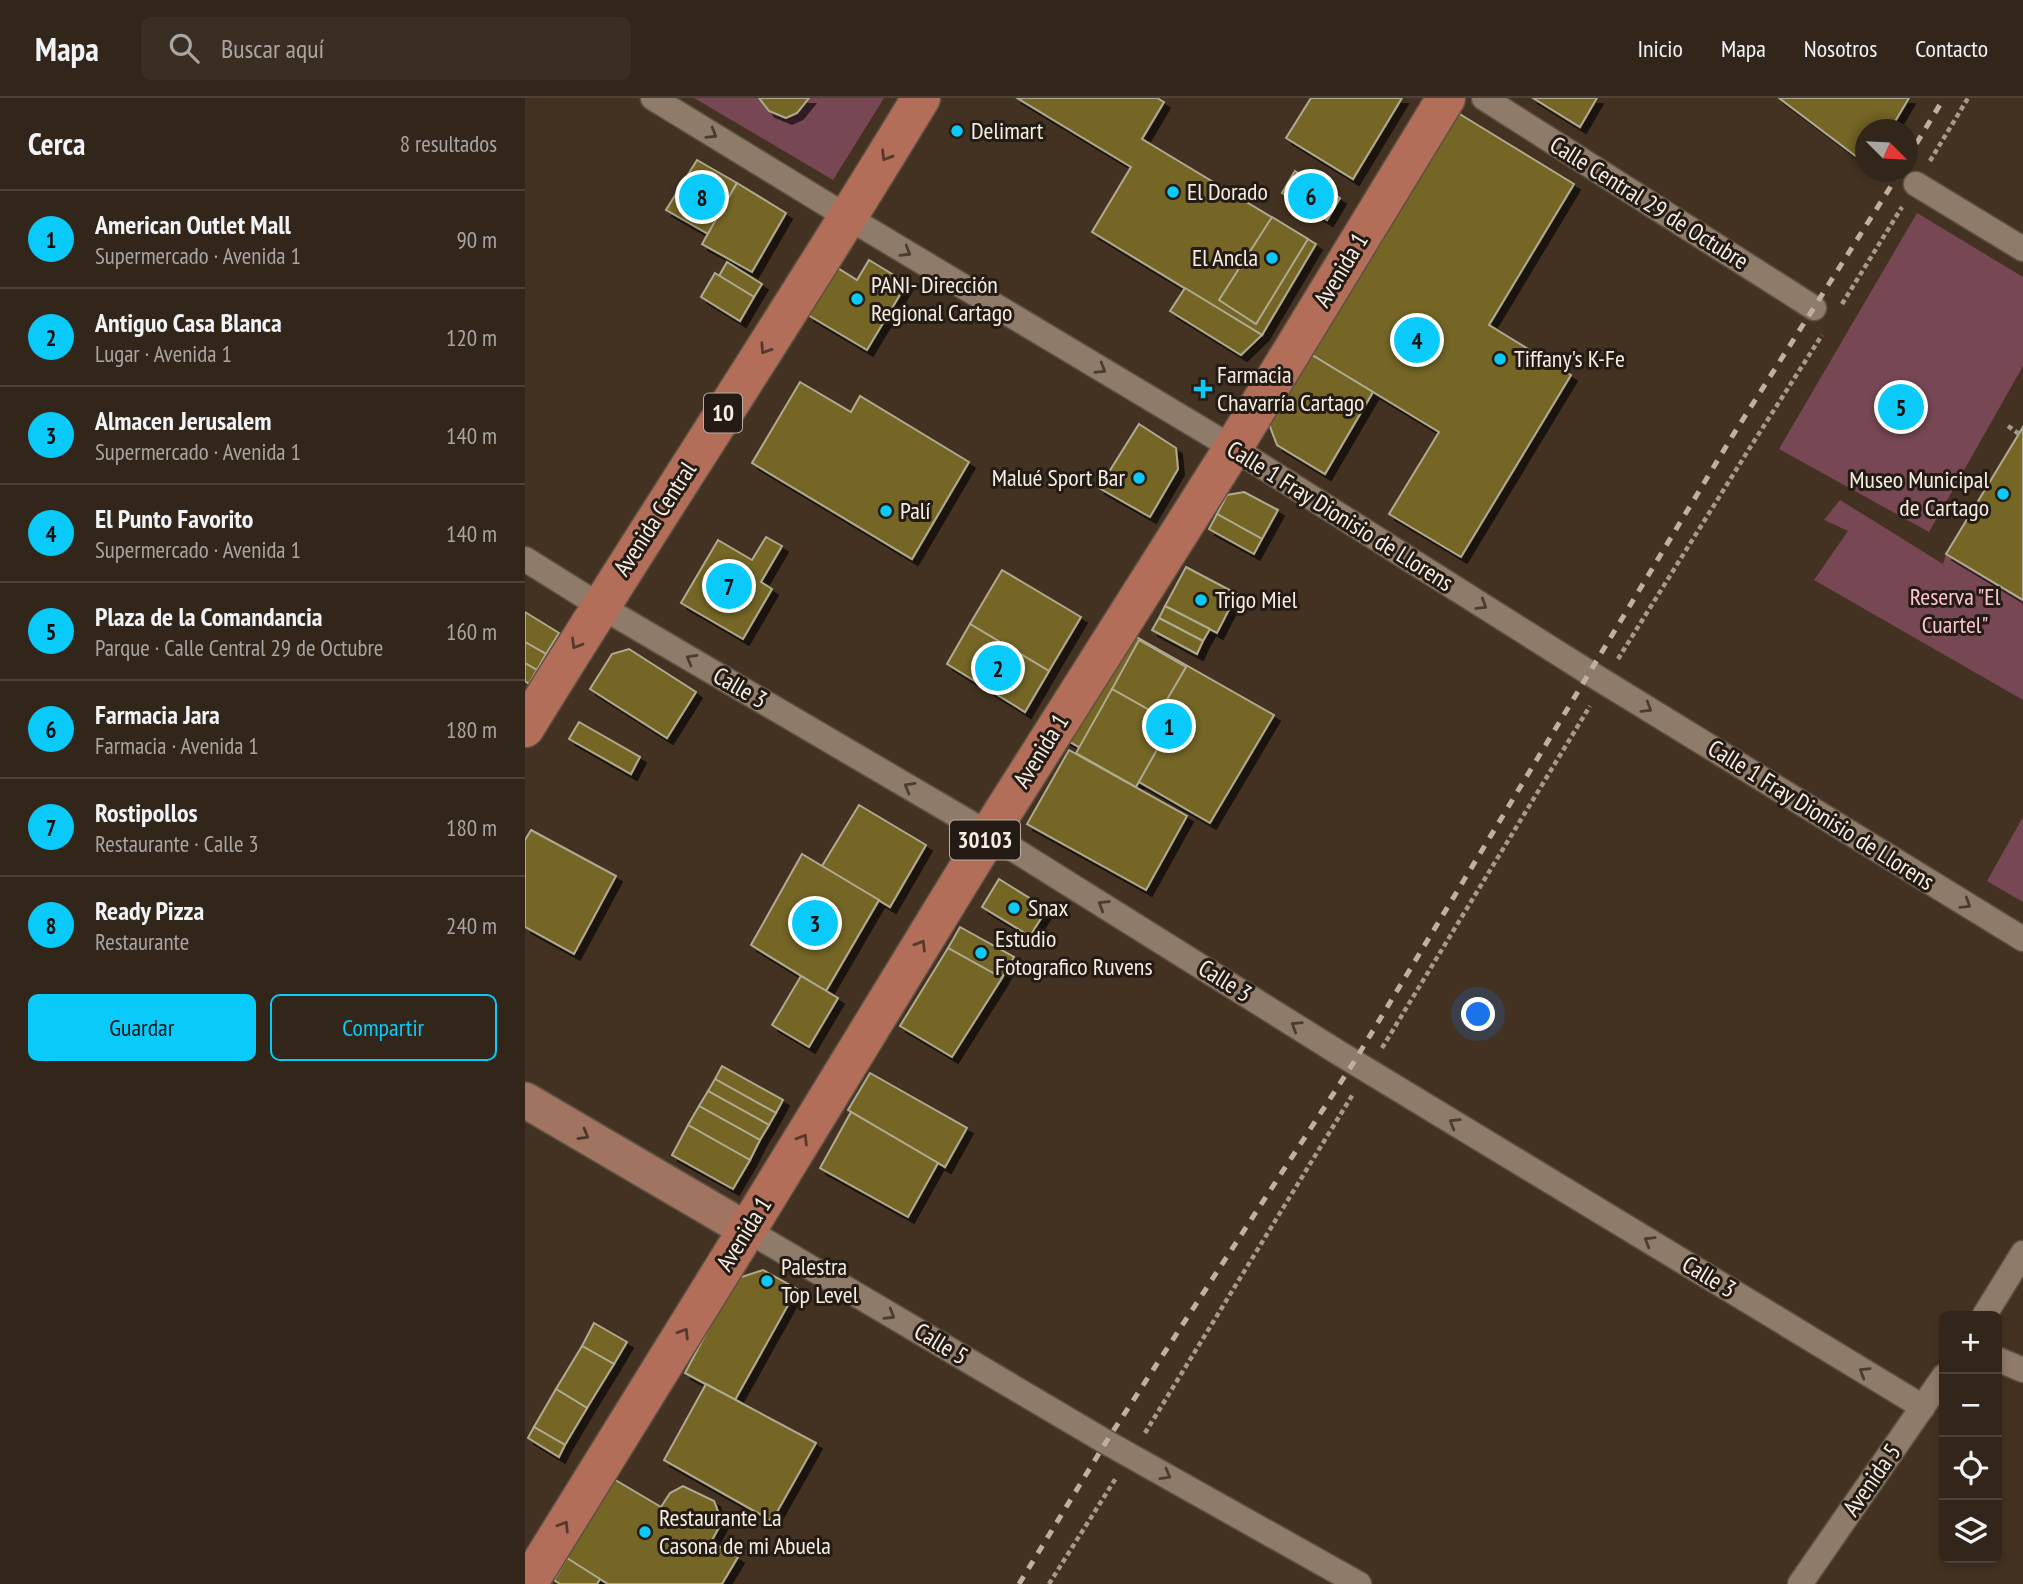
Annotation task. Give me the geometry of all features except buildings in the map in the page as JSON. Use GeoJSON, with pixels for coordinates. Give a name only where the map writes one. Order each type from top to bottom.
{"type":"FeatureCollection","features":[{"type":"Feature","properties":{"kind":"main road","name":"Avenida Central"},"geometry":{"type":"LineString","coordinates":[[525,728],[600,606],[849,218],[921,98]]}},
{"type":"Feature","properties":{"kind":"main road","name":"Avenida 1"},"geometry":{"type":"LineString","coordinates":[[528,1584],[989,834],[1233,448],[1446,98]]}},
{"type":"Feature","properties":{"kind":"main road","name":"Calle 5"},"geometry":{"type":"LineString","coordinates":[[525,1100],[747,1230]]}},
{"type":"Feature","properties":{"kind":"street","name":"Calle 1 Fray Dionisio de Llorens"},"geometry":{"type":"LineString","coordinates":[[653,98],[1233,448],[1604,682],[2023,939]]}},
{"type":"Feature","properties":{"kind":"street","name":"Calle Central 29 de Octubre"},"geometry":{"type":"LineString","coordinates":[[1484,98],[1814,308]]}},
{"type":"Feature","properties":{"kind":"street"},"geometry":{"type":"LineString","coordinates":[[1916,184],[2023,249]]}},
{"type":"Feature","properties":{"kind":"street","name":"Calle 3"},"geometry":{"type":"LineString","coordinates":[[525,559],[600,606],[989,834],[1368,1070],[1923,1407]]}},
{"type":"Feature","properties":{"kind":"street","name":"Calle 5"},"geometry":{"type":"LineString","coordinates":[[747,1230],[1131,1455],[1359,1584]]}},
{"type":"Feature","properties":{"kind":"street"},"geometry":{"type":"LineString","coordinates":[[1987,1311],[2023,1253]]}},
{"type":"Feature","properties":{"kind":"street"},"geometry":{"type":"LineString","coordinates":[[2002,1361],[2023,1370]]}},
{"type":"Feature","properties":{"kind":"street","name":"Avenida 5"},"geometry":{"type":"LineString","coordinates":[[1800,1584],[1939,1383]]}},
{"type":"Feature","properties":{"kind":"path"},"geometry":{"type":"LineString","coordinates":[[1840,307],[1968,98]]}},
{"type":"Feature","properties":{"kind":"path"},"geometry":{"type":"LineString","coordinates":[[1049,1584],[1368,1070],[1604,682],[1826,330]]}},
{"type":"Feature","properties":{"kind":"path"},"geometry":{"type":"LineString","coordinates":[[2008,426],[2019,435]]}},
{"type":"Feature","properties":{"kind":"green space"},"geometry":{"type":"Polygon","coordinates":[[[694,98],[759,98],[769,111],[797,113],[809,98],[884,98],[833,180],[694,98]]]}},
{"type":"Feature","properties":{"kind":"green space"},"geometry":{"type":"Polygon","coordinates":[[[1917,213],[2023,277],[2023,366],[1929,532],[1779,449],[1917,213]]]}},
{"type":"Feature","properties":{"kind":"green space","name":"Reserva \"El Cuartel\""},"geometry":{"type":"Polygon","coordinates":[[[1840,500],[1943,564],[1946,554],[2023,600],[2023,700],[1814,580],[1848,531],[1824,520],[1840,500]]]}},
{"type":"Feature","properties":{"kind":"green space"},"geometry":{"type":"Polygon","coordinates":[[[2023,817],[2023,902],[1987,881],[2023,817]]]}},
{"type":"Feature","properties":{"kind":"railway"},"geometry":{"type":"LineString","coordinates":[[1918,141],[1944,98]]}},
{"type":"Feature","properties":{"kind":"railway"},"geometry":{"type":"LineString","coordinates":[[1019,1584],[1106,1442],[1354,1062],[1733,435],[1894,182]]}},
{"type":"Feature","properties":{"kind":"place","name":"Delimart"},"geometry":{"type":"Point","coordinates":[957,131]}},
{"type":"Feature","properties":{"kind":"place","name":"El Dorado"},"geometry":{"type":"Point","coordinates":[1173,192]}},
{"type":"Feature","properties":{"kind":"place","name":"Farmacia Jara"},"geometry":{"type":"Point","coordinates":[1311,196]}},
{"type":"Feature","properties":{"kind":"place","name":"Ready Pizza"},"geometry":{"type":"Point","coordinates":[702,197]}},
{"type":"Feature","properties":{"kind":"place","name":"El Ancla"},"geometry":{"type":"Point","coordinates":[1272,258]}},
{"type":"Feature","properties":{"kind":"place","name":"PANI- Dirección Regional Cartago"},"geometry":{"type":"Point","coordinates":[857,299]}},
{"type":"Feature","properties":{"kind":"place","name":"El Punto Favorito"},"geometry":{"type":"Point","coordinates":[1417,340]}},
{"type":"Feature","properties":{"kind":"place","name":"Tiffany's K-Fe"},"geometry":{"type":"Point","coordinates":[1500,359]}},
{"type":"Feature","properties":{"kind":"place","name":"Farmacia Chavarría Cartago"},"geometry":{"type":"Point","coordinates":[1203,389]}},
{"type":"Feature","properties":{"kind":"place","name":"Plaza de la Comandancia"},"geometry":{"type":"Point","coordinates":[1901,407]}},
{"type":"Feature","properties":{"kind":"place","name":"Malué Sport Bar"},"geometry":{"type":"Point","coordinates":[1139,478]}},
{"type":"Feature","properties":{"kind":"place","name":"Museo Municipal de Cartago"},"geometry":{"type":"Point","coordinates":[2003,494]}},
{"type":"Feature","properties":{"kind":"place","name":"Palí"},"geometry":{"type":"Point","coordinates":[886,511]}},
{"type":"Feature","properties":{"kind":"place","name":"Rostipollos"},"geometry":{"type":"Point","coordinates":[729,586]}},
{"type":"Feature","properties":{"kind":"place","name":"Trigo Miel"},"geometry":{"type":"Point","coordinates":[1201,600]}},
{"type":"Feature","properties":{"kind":"place","name":"Antiguo Casa Blanca"},"geometry":{"type":"Point","coordinates":[998,668]}},
{"type":"Feature","properties":{"kind":"place","name":"American Outlet Mall"},"geometry":{"type":"Point","coordinates":[1169,726]}},
{"type":"Feature","properties":{"kind":"place","name":"Snax"},"geometry":{"type":"Point","coordinates":[1014,908]}},
{"type":"Feature","properties":{"kind":"place","name":"Almacen Jerusalem"},"geometry":{"type":"Point","coordinates":[815,923]}},
{"type":"Feature","properties":{"kind":"place","name":"Estudio Fotografico Ruvens"},"geometry":{"type":"Point","coordinates":[981,953]}},
{"type":"Feature","properties":{"kind":"place","name":"Palestra Top Level"},"geometry":{"type":"Point","coordinates":[767,1281]}},
{"type":"Feature","properties":{"kind":"place","name":"Restaurante La Casona de mi Abuela"},"geometry":{"type":"Point","coordinates":[645,1532]}}]}
